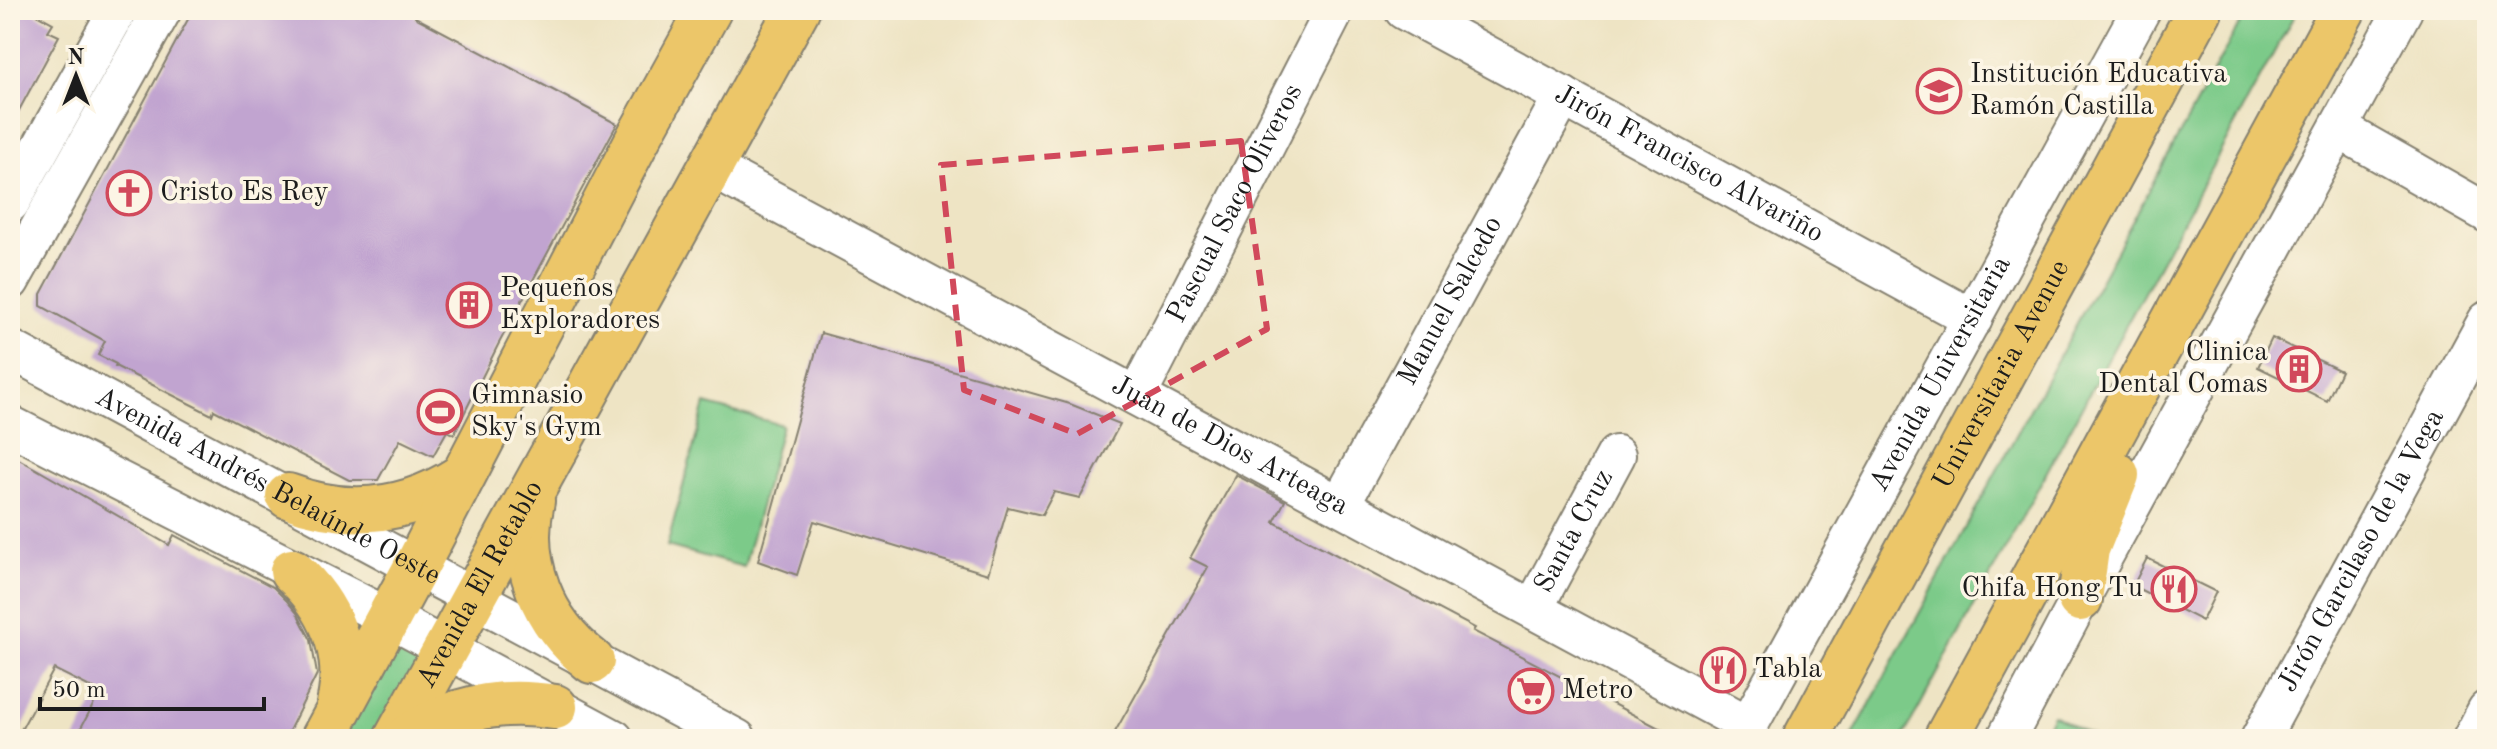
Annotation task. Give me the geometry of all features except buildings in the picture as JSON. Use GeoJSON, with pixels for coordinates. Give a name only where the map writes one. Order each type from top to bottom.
{"type":"FeatureCollection","features":[{"type":"Feature","properties":{"kind":"main road"},"geometry":{"type":"LineString","coordinates":[[330,726],[641,133],[709,10]]}},
{"type":"Feature","properties":{"kind":"main road","name":"Avenida El Retablo"},"geometry":{"type":"LineString","coordinates":[[396,739],[797,10]]}},
{"type":"Feature","properties":{"kind":"main road","name":"Universitaria Avenue"},"geometry":{"type":"LineString","coordinates":[[1813,725],[2200,10]]}},
{"type":"Feature","properties":{"kind":"main road"},"geometry":{"type":"LineString","coordinates":[[1946,739],[2343,10]]}},
{"type":"Feature","properties":{"kind":"main road"},"geometry":{"type":"LineString","coordinates":[[2080,599],[2087,549],[2157,375],[2159,346]]}},
{"type":"Feature","properties":{"kind":"main road"},"geometry":{"type":"LineString","coordinates":[[288,496],[327,508],[367,510],[397,506],[426,497],[461,477]]}},
{"type":"Feature","properties":{"kind":"main road"},"geometry":{"type":"LineString","coordinates":[[535,490],[527,532],[532,574],[548,614],[560,632],[592,661]]}},
{"type":"Feature","properties":{"kind":"main road"},"geometry":{"type":"LineString","coordinates":[[292,571],[317,596],[339,643],[343,678],[330,726]]}},
{"type":"Feature","properties":{"kind":"main road"},"geometry":{"type":"LineString","coordinates":[[405,739],[425,726],[467,709],[511,703],[555,707]]}},
{"type":"Feature","properties":{"kind":"main road"},"geometry":{"type":"LineString","coordinates":[[1756,734],[1813,725]]}},
{"type":"Feature","properties":{"kind":"street"},"geometry":{"type":"LineString","coordinates":[[10,203],[118,10]]}},
{"type":"Feature","properties":{"kind":"street"},"geometry":{"type":"LineString","coordinates":[[10,281],[162,10]]}},
{"type":"Feature","properties":{"kind":"street","name":"Pascual Saco Oliveros"},"geometry":{"type":"LineString","coordinates":[[1137,396],[1335,10]]}},
{"type":"Feature","properties":{"kind":"street","name":"Jirón Francisco Alvariño"},"geometry":{"type":"LineString","coordinates":[[1404,10],[1973,319]]}},
{"type":"Feature","properties":{"kind":"street","name":"Avenida Universitaria"},"geometry":{"type":"LineString","coordinates":[[1756,734],[1973,319],[2141,10]]}},
{"type":"Feature","properties":{"kind":"street"},"geometry":{"type":"LineString","coordinates":[[2006,739],[2403,10]]}},
{"type":"Feature","properties":{"kind":"street","name":"Manuel Salcedo"},"geometry":{"type":"LineString","coordinates":[[1340,505],[1563,96]]}},
{"type":"Feature","properties":{"kind":"street"},"geometry":{"type":"LineString","coordinates":[[2339,129],[2487,213]]}},
{"type":"Feature","properties":{"kind":"street","name":"Juan de Dios Arteaga"},"geometry":{"type":"LineString","coordinates":[[710,167],[1533,609],[1756,734]]}},
{"type":"Feature","properties":{"kind":"street","name":"Jirón Garcilaso de la Vega"},"geometry":{"type":"LineString","coordinates":[[2260,739],[2487,321]]}},
{"type":"Feature","properties":{"kind":"street","name":"Avenida Andrés Belaúnde Oeste"},"geometry":{"type":"LineString","coordinates":[[10,349],[737,739]]}},
{"type":"Feature","properties":{"kind":"street"},"geometry":{"type":"LineString","coordinates":[[10,425],[389,618],[614,739]]}},
{"type":"Feature","properties":{"kind":"street","name":"Santa Cruz"},"geometry":{"type":"LineString","coordinates":[[1533,609],[1616,455]]}},
{"type":"Feature","properties":{"kind":"street"},"geometry":{"type":"LineString","coordinates":[[2472,739],[2487,710]]}},
{"type":"Feature","properties":{"kind":"highlighted area"},"geometry":{"type":"Polygon","coordinates":[[[1241,141],[1267,329],[1077,434],[964,390],[941,165],[1241,141]]]}},
{"type":"Feature","properties":{"kind":"green space"},"geometry":{"type":"Polygon","coordinates":[[[2247,10],[2297,10],[1902,739],[1851,739],[2247,10]]]}},
{"type":"Feature","properties":{"kind":"green space"},"geometry":{"type":"Polygon","coordinates":[[[705,404],[782,425],[744,567],[667,546],[705,404]]]}},
{"type":"Feature","properties":{"kind":"green space"},"geometry":{"type":"Polygon","coordinates":[[[396,636],[428,653],[381,739],[339,739],[396,636]]]}},
{"type":"Feature","properties":{"kind":"green space"},"geometry":{"type":"Polygon","coordinates":[[[2053,715],[2097,739],[2040,739],[2053,715]]]}},
{"type":"Feature","properties":{"kind":"place","name":"Institución Educativa Ramón Castilla"},"geometry":{"type":"Point","coordinates":[1939,91]}},
{"type":"Feature","properties":{"kind":"place","name":"Cristo Es Rey"},"geometry":{"type":"Point","coordinates":[129,193]}},
{"type":"Feature","properties":{"kind":"place","name":"Pequeños Exploradores"},"geometry":{"type":"Point","coordinates":[469,305]}},
{"type":"Feature","properties":{"kind":"place","name":"Clinica Dental Comas"},"geometry":{"type":"Point","coordinates":[2299,369]}},
{"type":"Feature","properties":{"kind":"place","name":"Gimnasio Sky's Gym"},"geometry":{"type":"Point","coordinates":[440,412]}},
{"type":"Feature","properties":{"kind":"place","name":"Chifa Hong Tu"},"geometry":{"type":"Point","coordinates":[2174,589]}},
{"type":"Feature","properties":{"kind":"place","name":"Tabla"},"geometry":{"type":"Point","coordinates":[1723,670]}},
{"type":"Feature","properties":{"kind":"place","name":"Metro"},"geometry":{"type":"Point","coordinates":[1531,691]}}]}
